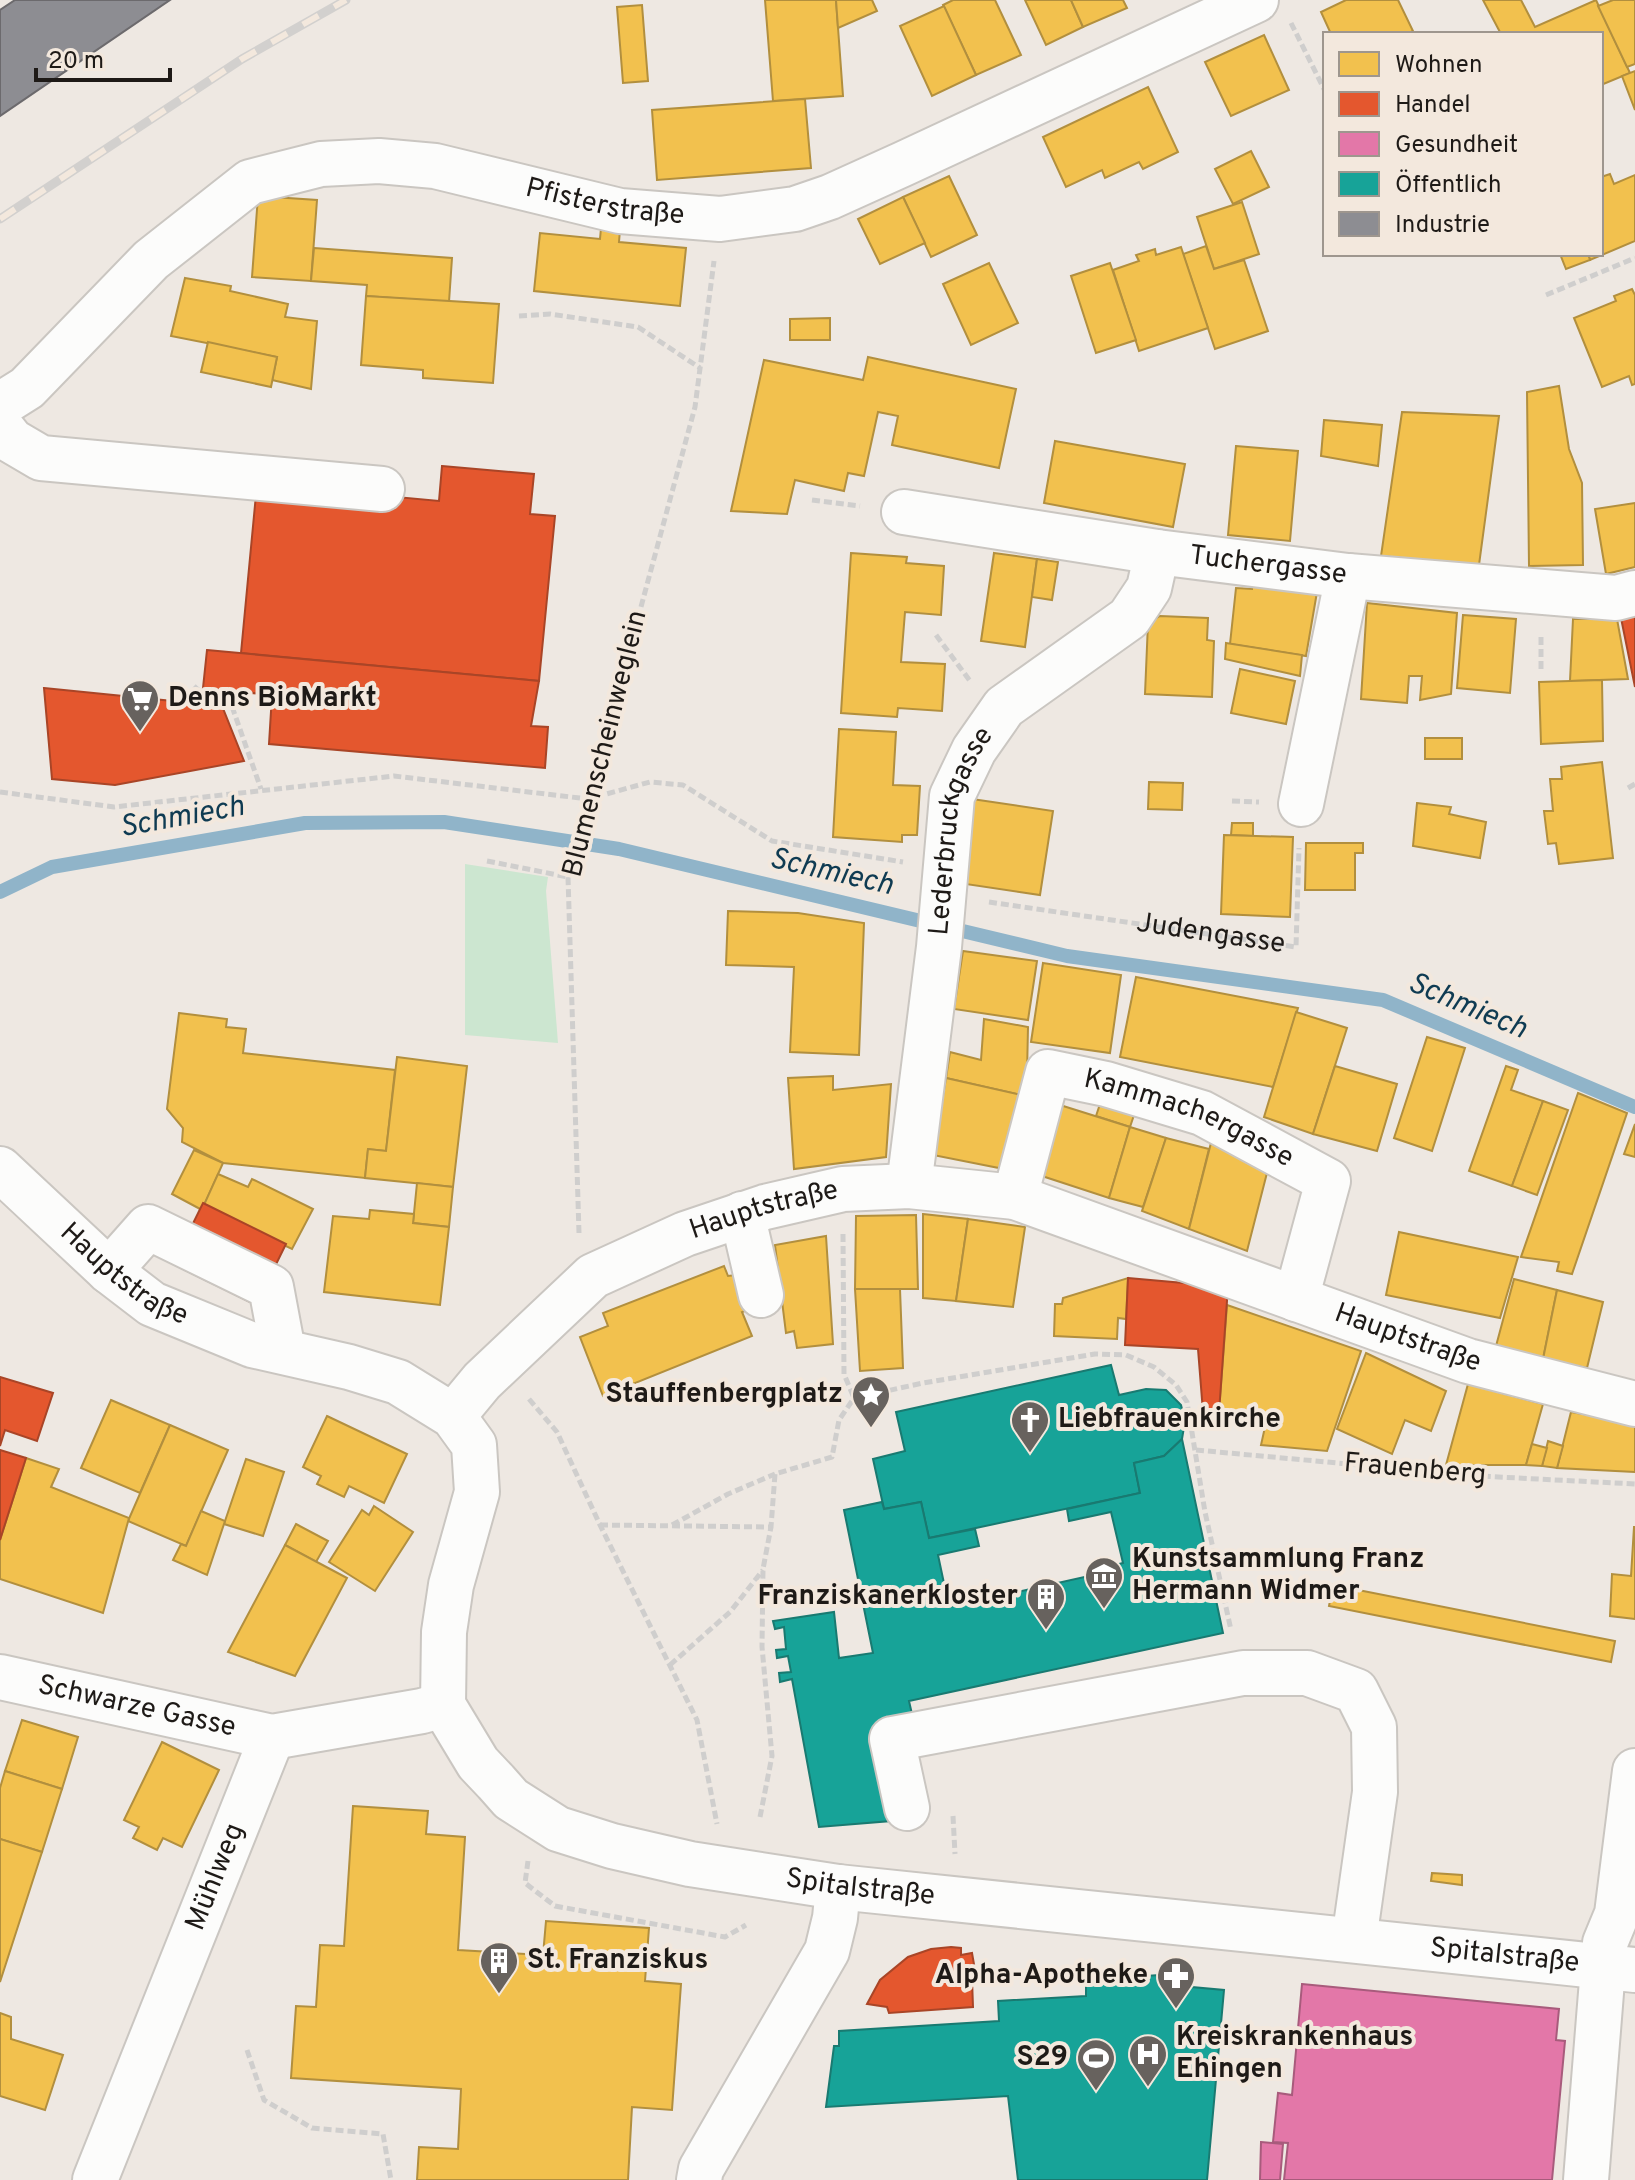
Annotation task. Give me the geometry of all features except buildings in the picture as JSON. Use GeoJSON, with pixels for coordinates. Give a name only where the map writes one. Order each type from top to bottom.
{"type":"FeatureCollection","features":[{"type":"Feature","properties":{"kind":"street","name":"Pfisterstraße"},"geometry":{"type":"LineString","coordinates":[[0,405],[27,388],[151,260],[250,182],[321,164],[379,161],[435,166],[620,211],[720,219],[795,209],[830,197],[1271,7]]}},
{"type":"Feature","properties":{"kind":"street"},"geometry":{"type":"LineString","coordinates":[[0,426],[12,441],[41,458],[382,489]]}},
{"type":"Feature","properties":{"kind":"street","name":"Tuchergasse"},"geometry":{"type":"LineString","coordinates":[[904,512],[1157,552],[1348,576],[1616,598],[1635,593]]}},
{"type":"Feature","properties":{"kind":"street","name":"Lederbruckgasse"},"geometry":{"type":"LineString","coordinates":[[909,1186],[939,947],[952,796],[974,750],[1004,707],[1129,618],[1149,588],[1157,552]]}},
{"type":"Feature","properties":{"kind":"street"},"geometry":{"type":"LineString","coordinates":[[1301,804],[1348,576]]}},
{"type":"Feature","properties":{"kind":"street","name":"Kammachergasse"},"geometry":{"type":"LineString","coordinates":[[1015,1197],[1048,1072],[1106,1084],[1202,1113],[1328,1181],[1296,1299]]}},
{"type":"Feature","properties":{"kind":"street","name":"Hauptstraße"},"geometry":{"type":"LineString","coordinates":[[0,1169],[109,1271],[152,1304],[252,1345],[398,1382],[453,1416],[499,1365],[593,1276],[685,1234],[742,1214],[843,1189],[909,1186],[1015,1197],[1468,1361],[1635,1404]]}},
{"type":"Feature","properties":{"kind":"street"},"geometry":{"type":"LineString","coordinates":[[742,1214],[761,1295]]}},
{"type":"Feature","properties":{"kind":"street"},"geometry":{"type":"LineString","coordinates":[[109,1271],[148,1227],[271,1287],[283,1351]]}},
{"type":"Feature","properties":{"kind":"street"},"geometry":{"type":"LineString","coordinates":[[272,1737],[443,1705],[444,1632],[451,1585],[477,1492],[474,1445],[453,1416]]}},
{"type":"Feature","properties":{"kind":"street"},"geometry":{"type":"LineString","coordinates":[[907,1808],[892,1739],[1243,1673],[1307,1673],[1356,1691],[1374,1727],[1375,1792],[1354,1940]]}},
{"type":"Feature","properties":{"kind":"street","name":"Schwarze Gasse"},"geometry":{"type":"LineString","coordinates":[[0,1677],[272,1737]]}},
{"type":"Feature","properties":{"kind":"street","name":"Spitalstraße"},"geometry":{"type":"LineString","coordinates":[[443,1705],[478,1763],[511,1799],[558,1829],[612,1846],[741,1872],[838,1887],[1619,1968]]}},
{"type":"Feature","properties":{"kind":"street","name":"Mühlweg"},"geometry":{"type":"LineString","coordinates":[[95,2180],[272,1737]]}},
{"type":"Feature","properties":{"kind":"street"},"geometry":{"type":"LineString","coordinates":[[1577,2157],[1619,1968],[1605,1943],[1617,1914],[1635,1771]]}},
{"type":"Feature","properties":{"kind":"street"},"geometry":{"type":"LineString","coordinates":[[699,2180],[701,2169],[827,1951],[838,1887]]}},
{"type":"Feature","properties":{"kind":"path"},"geometry":{"type":"LineString","coordinates":[[1271,7],[1323,88]]}},
{"type":"Feature","properties":{"kind":"path","name":"Blumenscheinweglein"},"geometry":{"type":"LineString","coordinates":[[593,1276],[578,1228],[568,877],[695,407],[720,219]]}},
{"type":"Feature","properties":{"kind":"path"},"geometry":{"type":"LineString","coordinates":[[1546,295],[1635,258]]}},
{"type":"Feature","properties":{"kind":"path"},"geometry":{"type":"LineString","coordinates":[[519,316],[550,314],[638,327],[700,368]]}},
{"type":"Feature","properties":{"kind":"path"},"geometry":{"type":"LineString","coordinates":[[936,635],[997,717]]}},
{"type":"Feature","properties":{"kind":"path"},"geometry":{"type":"LineString","coordinates":[[194,686],[205,696],[229,698],[262,790]]}},
{"type":"Feature","properties":{"kind":"path"},"geometry":{"type":"LineString","coordinates":[[0,792],[114,807],[394,776],[588,799],[650,782],[683,785],[772,841],[943,888]]}},
{"type":"Feature","properties":{"kind":"path"},"geometry":{"type":"LineString","coordinates":[[1628,788],[1635,784]]}},
{"type":"Feature","properties":{"kind":"path","name":"Judengasse"},"geometry":{"type":"LineString","coordinates":[[943,888],[1296,947],[1301,804]]}},
{"type":"Feature","properties":{"kind":"path"},"geometry":{"type":"LineString","coordinates":[[487,861],[568,877]]}},
{"type":"Feature","properties":{"kind":"path"},"geometry":{"type":"LineString","coordinates":[[843,1189],[844,1374],[854,1398]]}},
{"type":"Feature","properties":{"kind":"path"},"geometry":{"type":"LineString","coordinates":[[671,1526],[728,1494],[775,1474],[832,1457],[839,1420],[854,1398],[1056,1360],[1095,1354],[1126,1355],[1154,1367],[1176,1385],[1187,1402],[1205,1512],[1243,1673]]}},
{"type":"Feature","properties":{"kind":"path"},"geometry":{"type":"LineString","coordinates":[[499,1365],[557,1432],[697,1720],[717,1822],[741,1872]]}},
{"type":"Feature","properties":{"kind":"path","name":"Frauenberg"},"geometry":{"type":"LineString","coordinates":[[1196,1450],[1479,1476],[1635,1484]]}},
{"type":"Feature","properties":{"kind":"path"},"geometry":{"type":"LineString","coordinates":[[760,1817],[772,1756],[762,1647],[763,1569],[771,1527],[775,1474]]}},
{"type":"Feature","properties":{"kind":"path"},"geometry":{"type":"LineString","coordinates":[[600,1525],[771,1527]]}},
{"type":"Feature","properties":{"kind":"path"},"geometry":{"type":"LineString","coordinates":[[670,1665],[730,1612],[763,1569]]}},
{"type":"Feature","properties":{"kind":"path"},"geometry":{"type":"LineString","coordinates":[[533,1813],[525,1883],[555,1906],[725,1937],[746,1925]]}},
{"type":"Feature","properties":{"kind":"path"},"geometry":{"type":"LineString","coordinates":[[247,2050],[264,2100],[312,2128],[383,2134],[391,2180]]}},
{"type":"Feature","properties":{"kind":"green space"},"geometry":{"type":"Polygon","coordinates":[[[465,864],[548,877],[546,891],[558,1043],[465,1035],[465,864]]]}},
{"type":"Feature","properties":{"kind":"waterway","name":"Schmiech"},"geometry":{"type":"LineString","coordinates":[[0,892],[52,867],[305,823],[444,822],[619,849],[1067,956],[1383,1000],[1635,1107]]}},
{"type":"Feature","properties":{"kind":"railway"},"geometry":{"type":"LineString","coordinates":[[0,219],[242,59],[346,0]]}},
{"type":"Feature","properties":{"kind":"place","name":"Denns BioMarkt"},"geometry":{"type":"Point","coordinates":[140,733]}},
{"type":"Feature","properties":{"kind":"place","name":"Stauffenbergplatz"},"geometry":{"type":"Point","coordinates":[871,1429]}},
{"type":"Feature","properties":{"kind":"place","name":"Liebfrauenkirche"},"geometry":{"type":"Point","coordinates":[1030,1454]}},
{"type":"Feature","properties":{"kind":"place","name":"Kunstsammlung Franz Hermann Widmer"},"geometry":{"type":"Point","coordinates":[1104,1610]}},
{"type":"Feature","properties":{"kind":"place","name":"Franziskanerkloster"},"geometry":{"type":"Point","coordinates":[1046,1631]}},
{"type":"Feature","properties":{"kind":"place","name":"St. Franziskus"},"geometry":{"type":"Point","coordinates":[499,1995]}},
{"type":"Feature","properties":{"kind":"place","name":"Alpha-Apotheke"},"geometry":{"type":"Point","coordinates":[1176,2010]}},
{"type":"Feature","properties":{"kind":"place","name":"Kreiskrankenhaus Ehingen"},"geometry":{"type":"Point","coordinates":[1148,2088]}},
{"type":"Feature","properties":{"kind":"place","name":"S29"},"geometry":{"type":"Point","coordinates":[1096,2092]}}]}
